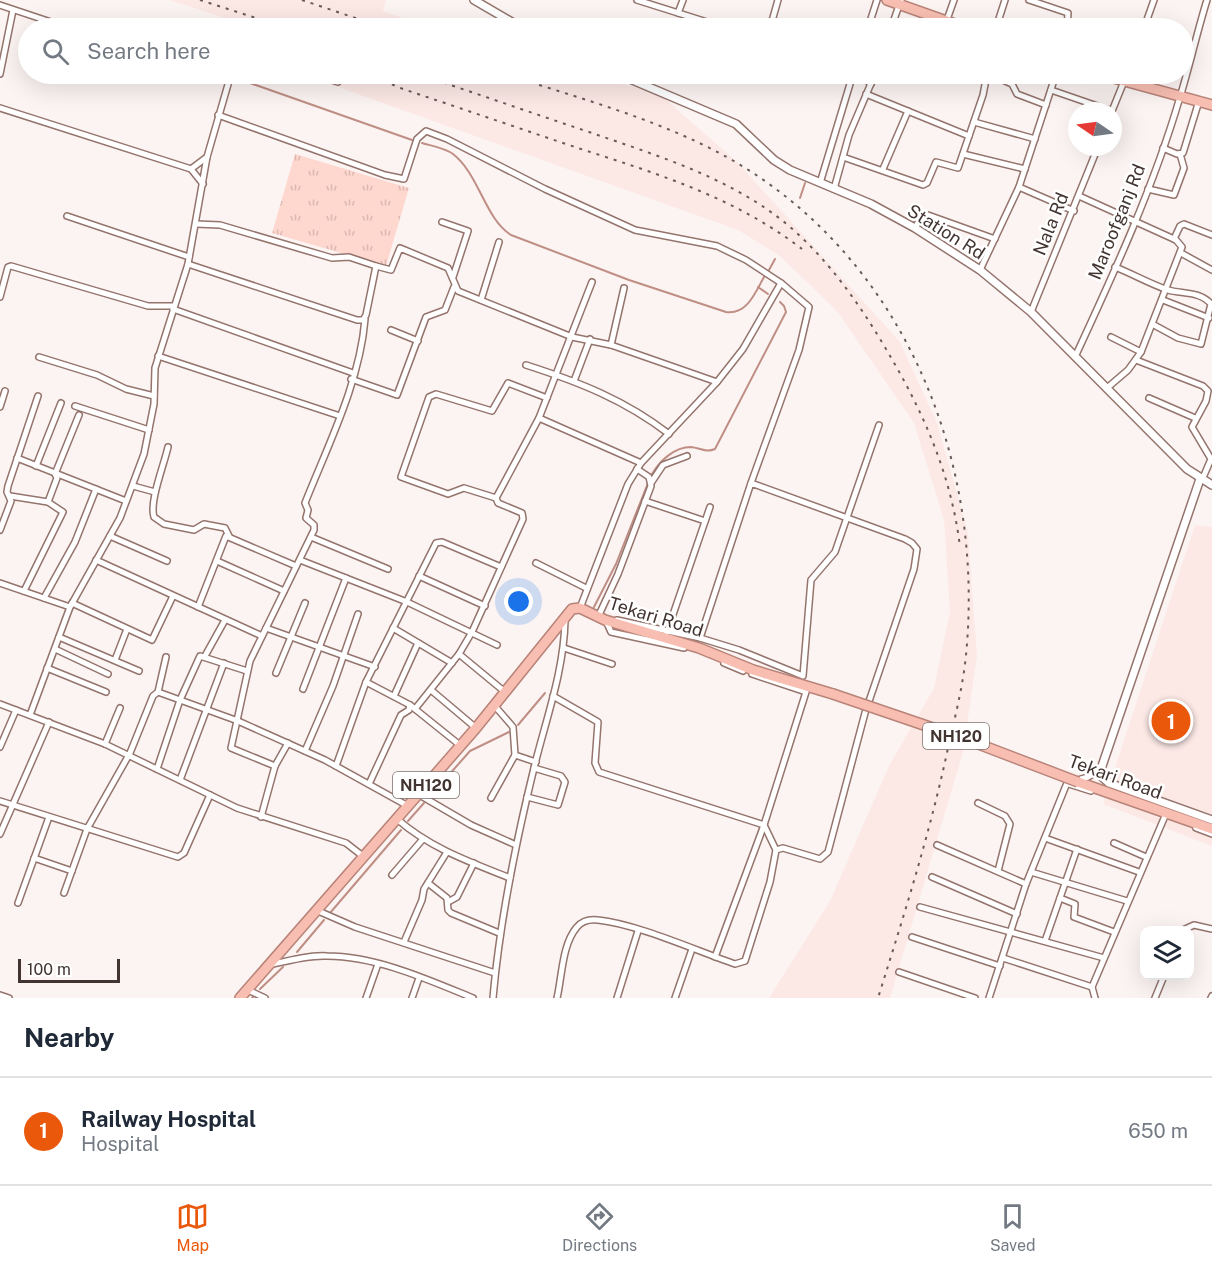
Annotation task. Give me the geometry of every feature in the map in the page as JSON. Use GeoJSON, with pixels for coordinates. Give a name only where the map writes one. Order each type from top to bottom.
{"type":"FeatureCollection","features":[{"type":"Feature","properties":{"kind":"highway"},"geometry":{"type":"LineString","coordinates":[[887,0],[900,2],[931,18]]}},
{"type":"Feature","properties":{"kind":"highway"},"geometry":{"type":"LineString","coordinates":[[1144,84],[1212,105]]}},
{"type":"Feature","properties":{"kind":"highway","name":"Tekari Road"},"geometry":{"type":"LineString","coordinates":[[240,998],[461,746],[565,615],[573,609],[580,608],[622,626],[699,648],[753,670],[928,726],[1212,830]]}},
{"type":"Feature","properties":{"kind":"street"},"geometry":{"type":"LineString","coordinates":[[474,0],[505,18]]}},
{"type":"Feature","properties":{"kind":"street"},"geometry":{"type":"LineString","coordinates":[[637,0],[694,18]]}},
{"type":"Feature","properties":{"kind":"street"},"geometry":{"type":"LineString","coordinates":[[678,13],[683,0]]}},
{"type":"Feature","properties":{"kind":"street"},"geometry":{"type":"LineString","coordinates":[[773,18],[778,0]]}},
{"type":"Feature","properties":{"kind":"street"},"geometry":{"type":"LineString","coordinates":[[871,18],[877,0]]}},
{"type":"Feature","properties":{"kind":"street"},"geometry":{"type":"LineString","coordinates":[[948,18],[954,0]]}},
{"type":"Feature","properties":{"kind":"street"},"geometry":{"type":"LineString","coordinates":[[999,18],[1005,0]]}},
{"type":"Feature","properties":{"kind":"street"},"geometry":{"type":"LineString","coordinates":[[1029,0],[1068,13],[1067,18]]}},
{"type":"Feature","properties":{"kind":"street"},"geometry":{"type":"LineString","coordinates":[[1148,18],[1154,0]]}},
{"type":"Feature","properties":{"kind":"street","name":"Maroofganj Rd"},"geometry":{"type":"LineString","coordinates":[[1194,48],[1207,0]]}},
{"type":"Feature","properties":{"kind":"street"},"geometry":{"type":"LineString","coordinates":[[894,18],[900,2]]}},
{"type":"Feature","properties":{"kind":"street"},"geometry":{"type":"LineString","coordinates":[[0,5],[38,18]]}},
{"type":"Feature","properties":{"kind":"street"},"geometry":{"type":"LineString","coordinates":[[0,74],[13,10]]}},
{"type":"Feature","properties":{"kind":"street"},"geometry":{"type":"LineString","coordinates":[[30,715],[71,605],[110,536],[133,486],[148,430],[158,356],[189,260],[207,157],[227,84]]}},
{"type":"Feature","properties":{"kind":"street","name":"Station Rd"},"geometry":{"type":"LineString","coordinates":[[642,84],[736,124],[774,160],[790,170],[871,204],[915,228],[980,270],[1031,312],[1201,480],[1212,485]]}},
{"type":"Feature","properties":{"kind":"street"},"geometry":{"type":"LineString","coordinates":[[820,183],[850,84]]}},
{"type":"Feature","properties":{"kind":"street"},"geometry":{"type":"LineString","coordinates":[[834,189],[843,157],[871,84]]}},
{"type":"Feature","properties":{"kind":"street"},"geometry":{"type":"LineString","coordinates":[[843,157],[926,184],[936,162],[958,168],[985,84]]}},
{"type":"Feature","properties":{"kind":"street"},"geometry":{"type":"LineString","coordinates":[[1012,84],[1017,94],[1046,105]]}},
{"type":"Feature","properties":{"kind":"street"},"geometry":{"type":"LineString","coordinates":[[980,270],[1019,188],[1053,84]]}},
{"type":"Feature","properties":{"kind":"street"},"geometry":{"type":"LineString","coordinates":[[1116,102],[1123,84]]}},
{"type":"Feature","properties":{"kind":"street","name":"Maroofganj Rd"},"geometry":{"type":"LineString","coordinates":[[1075,357],[1148,189],[1184,84]]}},
{"type":"Feature","properties":{"kind":"street"},"geometry":{"type":"LineString","coordinates":[[1051,90],[1086,102]]}},
{"type":"Feature","properties":{"kind":"street"},"geometry":{"type":"LineString","coordinates":[[866,94],[969,136]]}},
{"type":"Feature","properties":{"kind":"street"},"geometry":{"type":"LineString","coordinates":[[1180,154],[1184,150],[1199,101]]}},
{"type":"Feature","properties":{"kind":"street"},"geometry":{"type":"LineString","coordinates":[[0,108],[191,169],[203,184]]}},
{"type":"Feature","properties":{"kind":"street"},"geometry":{"type":"LineString","coordinates":[[883,169],[908,111]]}},
{"type":"Feature","properties":{"kind":"street"},"geometry":{"type":"LineString","coordinates":[[218,115],[385,175],[404,178],[417,139],[426,131],[635,230],[717,246],[746,260],[781,283],[809,307],[799,350],[751,483],[700,638]]}},
{"type":"Feature","properties":{"kind":"street"},"geometry":{"type":"LineString","coordinates":[[974,122],[1035,139]]}},
{"type":"Feature","properties":{"kind":"street"},"geometry":{"type":"LineString","coordinates":[[1148,189],[1174,195],[1184,173],[1185,163],[1180,154],[1163,148]]}},
{"type":"Feature","properties":{"kind":"street"},"geometry":{"type":"LineString","coordinates":[[963,154],[1025,169]]}},
{"type":"Feature","properties":{"kind":"street","name":"Nala Rd"},"geometry":{"type":"LineString","coordinates":[[1031,312],[1095,156]]}},
{"type":"Feature","properties":{"kind":"street"},"geometry":{"type":"LineString","coordinates":[[191,169],[207,157]]}},
{"type":"Feature","properties":{"kind":"street"},"geometry":{"type":"LineString","coordinates":[[1019,188],[1074,211]]}},
{"type":"Feature","properties":{"kind":"street"},"geometry":{"type":"LineString","coordinates":[[1079,196],[1174,239],[1182,247],[1154,325],[1141,352],[1136,360],[1107,388]]}},
{"type":"Feature","properties":{"kind":"street"},"geometry":{"type":"LineString","coordinates":[[915,228],[920,219],[928,215],[995,239]]}},
{"type":"Feature","properties":{"kind":"street"},"geometry":{"type":"LineString","coordinates":[[67,216],[357,320],[365,319]]}},
{"type":"Feature","properties":{"kind":"street"},"geometry":{"type":"LineString","coordinates":[[442,222],[468,231],[453,277]]}},
{"type":"Feature","properties":{"kind":"street"},"geometry":{"type":"LineString","coordinates":[[0,297],[8,267],[11,266],[148,306],[173,307],[397,395],[426,317],[446,310],[454,286],[453,277],[448,268],[400,248],[391,270],[349,257],[332,258],[220,225],[195,224]]}},
{"type":"Feature","properties":{"kind":"street"},"geometry":{"type":"LineString","coordinates":[[1174,239],[1184,224],[1212,235]]}},
{"type":"Feature","properties":{"kind":"street"},"geometry":{"type":"LineString","coordinates":[[481,300],[499,242]]}},
{"type":"Feature","properties":{"kind":"street"},"geometry":{"type":"LineString","coordinates":[[1181,253],[1212,270]]}},
{"type":"Feature","properties":{"kind":"street"},"geometry":{"type":"LineString","coordinates":[[275,766],[231,748],[247,671],[311,537],[314,525],[306,518],[308,510],[304,503],[340,416],[363,339],[376,266]]}},
{"type":"Feature","properties":{"kind":"street"},"geometry":{"type":"LineString","coordinates":[[1115,267],[1166,289],[1186,291],[1212,303],[1203,342],[1199,345],[1178,338],[1154,325]]}},
{"type":"Feature","properties":{"kind":"street"},"geometry":{"type":"LineString","coordinates":[[496,498],[539,418],[592,282]]}},
{"type":"Feature","properties":{"kind":"street"},"geometry":{"type":"LineString","coordinates":[[580,608],[628,484],[637,469],[717,382],[743,349],[781,283]]}},
{"type":"Feature","properties":{"kind":"street"},"geometry":{"type":"LineString","coordinates":[[454,286],[458,291],[572,336],[611,345],[717,382]]}},
{"type":"Feature","properties":{"kind":"street"},"geometry":{"type":"LineString","coordinates":[[611,345],[624,288]]}},
{"type":"Feature","properties":{"kind":"street"},"geometry":{"type":"LineString","coordinates":[[1163,300],[1209,318]]}},
{"type":"Feature","properties":{"kind":"street"},"geometry":{"type":"LineString","coordinates":[[391,330],[418,341]]}},
{"type":"Feature","properties":{"kind":"street"},"geometry":{"type":"LineString","coordinates":[[1111,337],[1141,352]]}},
{"type":"Feature","properties":{"kind":"street"},"geometry":{"type":"LineString","coordinates":[[574,381],[590,339]]}},
{"type":"Feature","properties":{"kind":"street"},"geometry":{"type":"LineString","coordinates":[[158,356],[340,416]]}},
{"type":"Feature","properties":{"kind":"street"},"geometry":{"type":"LineString","coordinates":[[39,357],[96,375],[126,389],[154,396]]}},
{"type":"Feature","properties":{"kind":"street"},"geometry":{"type":"LineString","coordinates":[[1136,360],[1209,389],[1195,418],[1193,430],[1210,454],[1211,464],[1201,480],[1101,769],[1101,776],[1109,783],[1212,820]]}},
{"type":"Feature","properties":{"kind":"street"},"geometry":{"type":"LineString","coordinates":[[526,365],[574,381],[633,408],[669,434]]}},
{"type":"Feature","properties":{"kind":"street"},"geometry":{"type":"LineString","coordinates":[[369,783],[401,715],[431,690],[459,654],[472,632],[524,517],[520,512],[498,503],[496,498],[464,488],[448,494],[401,477],[429,397],[434,393],[492,411],[508,383],[547,398]]}},
{"type":"Feature","properties":{"kind":"street"},"geometry":{"type":"LineString","coordinates":[[0,407],[5,391]]}},
{"type":"Feature","properties":{"kind":"street"},"geometry":{"type":"LineString","coordinates":[[0,530],[10,496],[7,490],[38,396]]}},
{"type":"Feature","properties":{"kind":"street"},"geometry":{"type":"LineString","coordinates":[[1149,398],[1195,418]]}},
{"type":"Feature","properties":{"kind":"street"},"geometry":{"type":"LineString","coordinates":[[36,466],[61,403]]}},
{"type":"Feature","properties":{"kind":"street"},"geometry":{"type":"LineString","coordinates":[[75,406],[148,430]]}},
{"type":"Feature","properties":{"kind":"street"},"geometry":{"type":"LineString","coordinates":[[48,502],[57,478],[56,474],[79,415]]}},
{"type":"Feature","properties":{"kind":"street"},"geometry":{"type":"LineString","coordinates":[[539,418],[641,463]]}},
{"type":"Feature","properties":{"kind":"street"},"geometry":{"type":"LineString","coordinates":[[602,619],[623,621],[700,638],[739,650],[803,676],[811,580],[835,552],[879,425]]}},
{"type":"Feature","properties":{"kind":"street"},"geometry":{"type":"LineString","coordinates":[[168,447],[152,510],[161,523],[195,530],[205,524],[226,529],[229,536],[296,566]]}},
{"type":"Feature","properties":{"kind":"street"},"geometry":{"type":"LineString","coordinates":[[602,619],[651,483],[663,465],[687,456]]}},
{"type":"Feature","properties":{"kind":"street"},"geometry":{"type":"LineString","coordinates":[[17,458],[126,501]]}},
{"type":"Feature","properties":{"kind":"street"},"geometry":{"type":"LineString","coordinates":[[637,469],[649,477],[651,483]]}},
{"type":"Feature","properties":{"kind":"street"},"geometry":{"type":"LineString","coordinates":[[751,483],[912,543],[917,558],[865,713],[828,852],[820,859],[783,848],[776,850]]}},
{"type":"Feature","properties":{"kind":"street"},"geometry":{"type":"LineString","coordinates":[[133,486],[155,492]]}},
{"type":"Feature","properties":{"kind":"street"},"geometry":{"type":"LineString","coordinates":[[44,598],[75,542],[96,489]]}},
{"type":"Feature","properties":{"kind":"street"},"geometry":{"type":"LineString","coordinates":[[10,496],[48,502],[63,512],[24,591]]}},
{"type":"Feature","properties":{"kind":"street"},"geometry":{"type":"LineString","coordinates":[[645,501],[705,521]]}},
{"type":"Feature","properties":{"kind":"street"},"geometry":{"type":"LineString","coordinates":[[667,632],[711,507]]}},
{"type":"Feature","properties":{"kind":"street"},"geometry":{"type":"LineString","coordinates":[[110,536],[167,561]]}},
{"type":"Feature","properties":{"kind":"street"},"geometry":{"type":"LineString","coordinates":[[198,607],[225,538],[229,536]]}},
{"type":"Feature","properties":{"kind":"street"},"geometry":{"type":"LineString","coordinates":[[311,537],[388,569]]}},
{"type":"Feature","properties":{"kind":"street"},"geometry":{"type":"LineString","coordinates":[[336,766],[366,682],[438,542],[501,567]]}},
{"type":"Feature","properties":{"kind":"street"},"geometry":{"type":"LineString","coordinates":[[96,560],[262,636]]}},
{"type":"Feature","properties":{"kind":"street"},"geometry":{"type":"LineString","coordinates":[[300,560],[407,602],[497,645]]}},
{"type":"Feature","properties":{"kind":"street"},"geometry":{"type":"LineString","coordinates":[[217,561],[284,591]]}},
{"type":"Feature","properties":{"kind":"street"},"geometry":{"type":"LineString","coordinates":[[536,563],[586,588]]}},
{"type":"Feature","properties":{"kind":"street"},"geometry":{"type":"LineString","coordinates":[[419,576],[485,606]]}},
{"type":"Feature","properties":{"kind":"street"},"geometry":{"type":"LineString","coordinates":[[303,689],[346,578]]}},
{"type":"Feature","properties":{"kind":"street"},"geometry":{"type":"LineString","coordinates":[[0,583],[71,605],[153,640],[173,596]]}},
{"type":"Feature","properties":{"kind":"street"},"geometry":{"type":"LineString","coordinates":[[276,673],[304,603]]}},
{"type":"Feature","properties":{"kind":"street"},"geometry":{"type":"LineString","coordinates":[[305,751],[333,686],[358,614]]}},
{"type":"Feature","properties":{"kind":"street"},"geometry":{"type":"LineString","coordinates":[[493,998],[499,933],[516,845],[557,683],[564,648],[565,615]]}},
{"type":"Feature","properties":{"kind":"street"},"geometry":{"type":"LineString","coordinates":[[602,619],[611,632],[698,651],[774,682],[806,692],[764,825],[715,957]]}},
{"type":"Feature","properties":{"kind":"street"},"geometry":{"type":"LineString","coordinates":[[205,656],[225,620]]}},
{"type":"Feature","properties":{"kind":"street"},"geometry":{"type":"LineString","coordinates":[[266,628],[375,667]]}},
{"type":"Feature","properties":{"kind":"street"},"geometry":{"type":"LineString","coordinates":[[393,628],[452,663]]}},
{"type":"Feature","properties":{"kind":"street"},"geometry":{"type":"LineString","coordinates":[[115,660],[127,629]]}},
{"type":"Feature","properties":{"kind":"street"},"geometry":{"type":"LineString","coordinates":[[59,637],[139,671]]}},
{"type":"Feature","properties":{"kind":"street"},"geometry":{"type":"LineString","coordinates":[[394,696],[418,643]]}},
{"type":"Feature","properties":{"kind":"street"},"geometry":{"type":"LineString","coordinates":[[564,648],[612,664]]}},
{"type":"Feature","properties":{"kind":"street"},"geometry":{"type":"LineString","coordinates":[[55,649],[108,674]]}},
{"type":"Feature","properties":{"kind":"street"},"geometry":{"type":"LineString","coordinates":[[459,654],[506,692]]}},
{"type":"Feature","properties":{"kind":"street"},"geometry":{"type":"LineString","coordinates":[[157,769],[180,700],[200,657],[205,656],[247,671]]}},
{"type":"Feature","properties":{"kind":"street"},"geometry":{"type":"LineString","coordinates":[[64,893],[87,829],[128,755],[153,696],[158,692],[166,657]]}},
{"type":"Feature","properties":{"kind":"street"},"geometry":{"type":"LineString","coordinates":[[180,780],[224,663]]}},
{"type":"Feature","properties":{"kind":"street"},"geometry":{"type":"LineString","coordinates":[[47,668],[106,692]]}},
{"type":"Feature","properties":{"kind":"street"},"geometry":{"type":"LineString","coordinates":[[366,682],[413,707],[461,746]]}},
{"type":"Feature","properties":{"kind":"street"},"geometry":{"type":"LineString","coordinates":[[431,690],[476,728]]}},
{"type":"Feature","properties":{"kind":"street"},"geometry":{"type":"LineString","coordinates":[[158,692],[238,721],[288,743],[369,783],[408,806]]}},
{"type":"Feature","properties":{"kind":"street"},"geometry":{"type":"LineString","coordinates":[[554,694],[598,722],[595,763],[599,772],[764,825],[776,850],[746,961],[735,964],[638,931],[599,920],[586,920],[578,925],[567,951],[558,998]]}},
{"type":"Feature","properties":{"kind":"street"},"geometry":{"type":"LineString","coordinates":[[0,705],[105,744],[261,817],[327,835],[346,843],[364,857]]}},
{"type":"Feature","properties":{"kind":"street"},"geometry":{"type":"LineString","coordinates":[[491,798],[515,755],[513,727],[494,705]]}},
{"type":"Feature","properties":{"kind":"street"},"geometry":{"type":"LineString","coordinates":[[105,744],[120,708]]}},
{"type":"Feature","properties":{"kind":"street"},"geometry":{"type":"LineString","coordinates":[[0,747],[16,710]]}},
{"type":"Feature","properties":{"kind":"street"},"geometry":{"type":"LineString","coordinates":[[0,834],[49,722]]}},
{"type":"Feature","properties":{"kind":"street"},"geometry":{"type":"LineString","coordinates":[[261,817],[275,766],[288,743]]}},
{"type":"Feature","properties":{"kind":"street"},"geometry":{"type":"LineString","coordinates":[[515,755],[561,776],[565,782],[558,805],[528,797]]}},
{"type":"Feature","properties":{"kind":"street"},"geometry":{"type":"LineString","coordinates":[[1067,783],[1088,777],[1101,769]]}},
{"type":"Feature","properties":{"kind":"street"},"geometry":{"type":"LineString","coordinates":[[1067,783],[1212,834]]}},
{"type":"Feature","properties":{"kind":"street"},"geometry":{"type":"LineString","coordinates":[[989,998],[1026,884],[1067,783]]}},
{"type":"Feature","properties":{"kind":"street"},"geometry":{"type":"LineString","coordinates":[[418,794],[471,825],[516,845]]}},
{"type":"Feature","properties":{"kind":"street"},"geometry":{"type":"LineString","coordinates":[[0,801],[178,857],[184,853],[210,795]]}},
{"type":"Feature","properties":{"kind":"street"},"geometry":{"type":"LineString","coordinates":[[978,803],[1009,820],[1009,830],[998,871]]}},
{"type":"Feature","properties":{"kind":"street"},"geometry":{"type":"LineString","coordinates":[[1095,998],[1092,987],[1139,872],[1165,816]]}},
{"type":"Feature","properties":{"kind":"street"},"geometry":{"type":"LineString","coordinates":[[18,903],[49,817]]}},
{"type":"Feature","properties":{"kind":"street"},"geometry":{"type":"LineString","coordinates":[[397,819],[423,839],[447,852],[510,878]]}},
{"type":"Feature","properties":{"kind":"street"},"geometry":{"type":"LineString","coordinates":[[1045,838],[1139,872]]}},
{"type":"Feature","properties":{"kind":"street"},"geometry":{"type":"LineString","coordinates":[[393,875],[423,839]]}},
{"type":"Feature","properties":{"kind":"street"},"geometry":{"type":"LineString","coordinates":[[1114,843],[1146,857]]}},
{"type":"Feature","properties":{"kind":"street"},"geometry":{"type":"LineString","coordinates":[[937,845],[1026,884]]}},
{"type":"Feature","properties":{"kind":"street"},"geometry":{"type":"LineString","coordinates":[[1045,940],[1077,849]]}},
{"type":"Feature","properties":{"kind":"street"},"geometry":{"type":"LineString","coordinates":[[404,942],[428,883],[447,852]]}},
{"type":"Feature","properties":{"kind":"street"},"geometry":{"type":"LineString","coordinates":[[34,858],[72,871]]}},
{"type":"Feature","properties":{"kind":"street"},"geometry":{"type":"LineString","coordinates":[[448,902],[457,897],[474,863]]}},
{"type":"Feature","properties":{"kind":"street"},"geometry":{"type":"LineString","coordinates":[[1031,872],[1127,901]]}},
{"type":"Feature","properties":{"kind":"street"},"geometry":{"type":"LineString","coordinates":[[932,877],[1017,914]]}},
{"type":"Feature","properties":{"kind":"street"},"geometry":{"type":"LineString","coordinates":[[428,883],[445,896],[448,910],[451,913],[499,933]]}},
{"type":"Feature","properties":{"kind":"street"},"geometry":{"type":"LineString","coordinates":[[1060,898],[1075,904],[1074,917],[1114,932]]}},
{"type":"Feature","properties":{"kind":"street"},"geometry":{"type":"LineString","coordinates":[[920,906],[1104,957]]}},
{"type":"Feature","properties":{"kind":"street"},"geometry":{"type":"LineString","coordinates":[[316,910],[330,918],[495,973]]}},
{"type":"Feature","properties":{"kind":"street"},"geometry":{"type":"LineString","coordinates":[[1194,926],[1212,929]]}},
{"type":"Feature","properties":{"kind":"street"},"geometry":{"type":"LineString","coordinates":[[617,998],[638,931]]}},
{"type":"Feature","properties":{"kind":"street"},"geometry":{"type":"LineString","coordinates":[[912,937],[1000,966]]}},
{"type":"Feature","properties":{"kind":"street"},"geometry":{"type":"LineString","coordinates":[[675,998],[692,949]]}},
{"type":"Feature","properties":{"kind":"street"},"geometry":{"type":"LineString","coordinates":[[271,964],[325,955],[345,957],[378,964],[473,998]]}},
{"type":"Feature","properties":{"kind":"street"},"geometry":{"type":"LineString","coordinates":[[1003,958],[1092,987]]}},
{"type":"Feature","properties":{"kind":"street"},"geometry":{"type":"LineString","coordinates":[[366,998],[378,964]]}},
{"type":"Feature","properties":{"kind":"street"},"geometry":{"type":"LineString","coordinates":[[899,972],[975,998]]}},
{"type":"Feature","properties":{"kind":"street"},"geometry":{"type":"LineString","coordinates":[[412,998],[419,978]]}},
{"type":"Feature","properties":{"kind":"street"},"geometry":{"type":"LineString","coordinates":[[1155,998],[1162,980]]}},
{"type":"Feature","properties":{"kind":"street"},"geometry":{"type":"LineString","coordinates":[[248,990],[265,998]]}},
{"type":"Feature","properties":{"kind":"street"},"geometry":{"type":"LineString","coordinates":[[0,995],[9,998]]}},
{"type":"Feature","properties":{"kind":"shaded area"},"geometry":{"type":"Polygon","coordinates":[[[169,0],[386,0],[383,11],[402,18],[225,18],[169,0]]]}},
{"type":"Feature","properties":{"kind":"shaded area"},"geometry":{"type":"Polygon","coordinates":[[[330,84],[621,84],[656,91],[737,162],[900,342],[937,423],[968,533],[977,656],[963,752],[890,998],[769,998],[830,901],[889,766],[934,688],[950,612],[944,520],[914,423],[837,311],[780,256],[738,230],[330,84]]]}},
{"type":"Feature","properties":{"kind":"shaded area"},"geometry":{"type":"Polygon","coordinates":[[[1195,525],[1212,527],[1212,846],[1103,804],[1195,525]]]}},
{"type":"Feature","properties":{"kind":"green space"},"geometry":{"type":"Polygon","coordinates":[[[295,154],[409,188],[386,266],[272,233],[295,154]]]}},
{"type":"Feature","properties":{"kind":"waterway"},"geometry":{"type":"LineString","coordinates":[[253,84],[412,140]]}},
{"type":"Feature","properties":{"kind":"waterway"},"geometry":{"type":"LineString","coordinates":[[422,143],[450,152],[462,163],[488,208],[502,228],[511,235],[629,280],[726,312],[740,310],[750,302],[764,277]]}},
{"type":"Feature","properties":{"kind":"waterway"},"geometry":{"type":"LineString","coordinates":[[800,198],[805,183]]}},
{"type":"Feature","properties":{"kind":"waterway"},"geometry":{"type":"LineString","coordinates":[[769,270],[775,259]]}},
{"type":"Feature","properties":{"kind":"waterway"},"geometry":{"type":"LineString","coordinates":[[758,287],[768,294]]}},
{"type":"Feature","properties":{"kind":"waterway"},"geometry":{"type":"LineString","coordinates":[[652,474],[663,460],[679,449],[691,447],[715,449],[786,312],[780,302]]}},
{"type":"Feature","properties":{"kind":"waterway"},"geometry":{"type":"LineString","coordinates":[[594,607],[616,564],[648,483]]}},
{"type":"Feature","properties":{"kind":"waterway"},"geometry":{"type":"LineString","coordinates":[[518,725],[545,693]]}},
{"type":"Feature","properties":{"kind":"waterway"},"geometry":{"type":"LineString","coordinates":[[431,795],[470,751],[509,732]]}},
{"type":"Feature","properties":{"kind":"waterway"},"geometry":{"type":"LineString","coordinates":[[408,821],[424,803]]}},
{"type":"Feature","properties":{"kind":"waterway"},"geometry":{"type":"LineString","coordinates":[[330,913],[401,830]]}},
{"type":"Feature","properties":{"kind":"waterway"},"geometry":{"type":"LineString","coordinates":[[297,952],[324,920]]}},
{"type":"Feature","properties":{"kind":"waterway"},"geometry":{"type":"LineString","coordinates":[[260,989],[283,967]]}},
{"type":"Feature","properties":{"kind":"railway"},"geometry":{"type":"LineString","coordinates":[[200,0],[256,18]]}},
{"type":"Feature","properties":{"kind":"railway"},"geometry":{"type":"LineString","coordinates":[[302,0],[355,18]]}},
{"type":"Feature","properties":{"kind":"railway"},"geometry":{"type":"LineString","coordinates":[[391,84],[698,190],[751,216],[802,249]]}},
{"type":"Feature","properties":{"kind":"railway"},"geometry":{"type":"LineString","coordinates":[[447,84],[694,170],[719,181],[767,209],[805,240],[847,289],[871,324],[917,406],[944,474],[960,547]]}},
{"type":"Feature","properties":{"kind":"railway"},"geometry":{"type":"LineString","coordinates":[[536,84],[621,111],[678,133],[732,160],[793,202],[844,252],[887,309],[921,372],[946,439],[962,510],[968,582],[966,655],[941,780],[925,843],[878,998]]}},
{"type":"Feature","properties":{"kind":"place","name":"Railway Hospital"},"geometry":{"type":"Point","coordinates":[1171,721]}}]}
